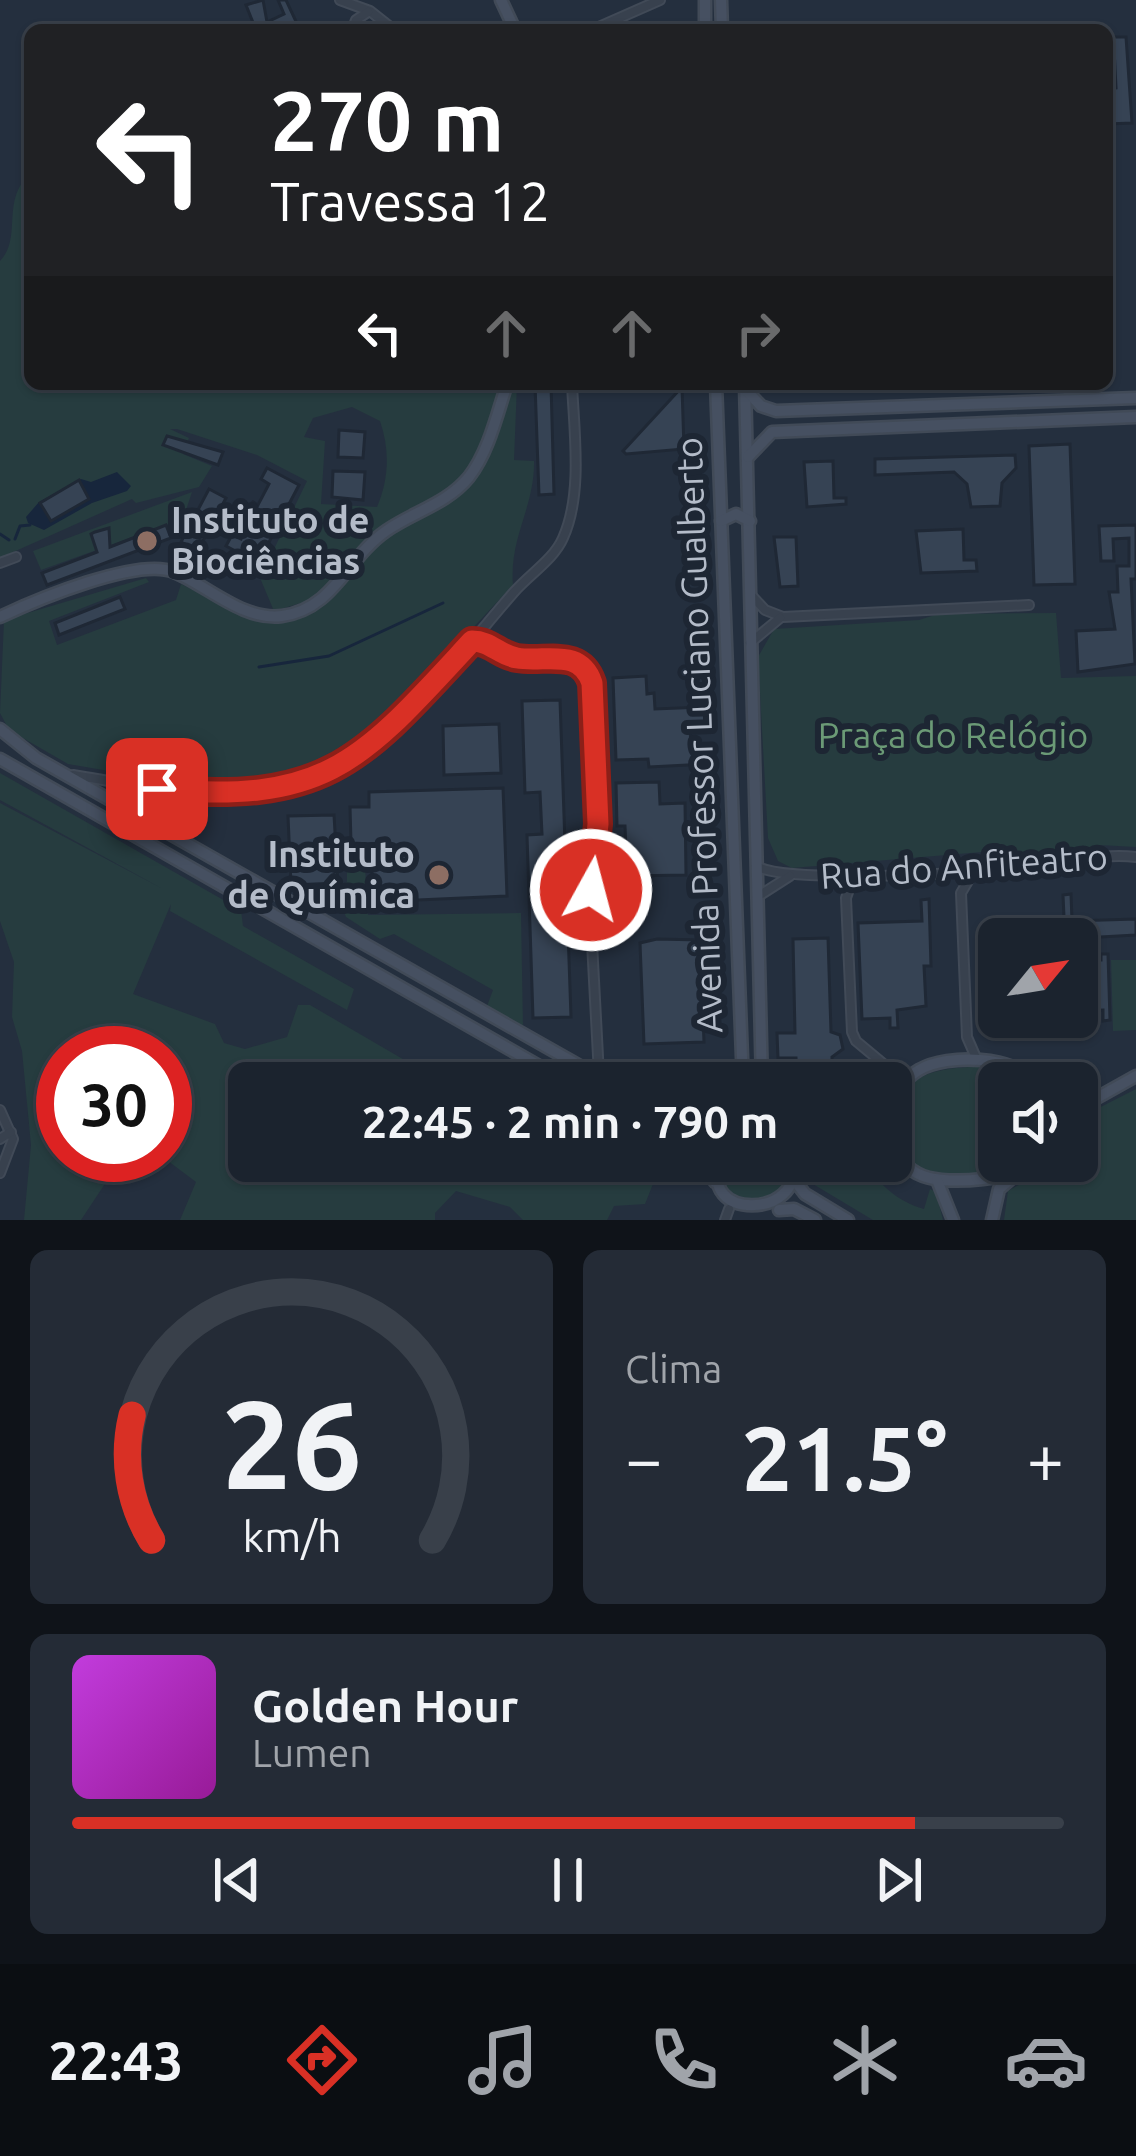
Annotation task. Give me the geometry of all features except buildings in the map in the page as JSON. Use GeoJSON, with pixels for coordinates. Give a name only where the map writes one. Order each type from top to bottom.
{"type":"FeatureCollection","features":[{"type":"Feature","properties":{"kind":"street"},"geometry":{"type":"LineString","coordinates":[[340,0],[370,11],[386,24]]}},
{"type":"Feature","properties":{"kind":"street"},"geometry":{"type":"LineString","coordinates":[[606,24],[660,0]]}},
{"type":"Feature","properties":{"kind":"street"},"geometry":{"type":"LineString","coordinates":[[354,24],[370,11]]}},
{"type":"Feature","properties":{"kind":"street"},"geometry":{"type":"LineString","coordinates":[[0,617],[127,572],[161,568],[252,613],[282,616],[307,609],[331,592],[375,539],[441,501],[468,478],[484,451],[505,390]]}},
{"type":"Feature","properties":{"kind":"street"},"geometry":{"type":"LineString","coordinates":[[66,774],[232,795],[318,778],[381,738],[556,551],[568,526],[573,489],[572,390]]}},
{"type":"Feature","properties":{"kind":"street","name":"Avenida Professor Luciano Gualberto"},"geometry":{"type":"LineString","coordinates":[[716,390],[742,1062]]}},
{"type":"Feature","properties":{"kind":"street","name":"Avenida Professor Luciano Gualberto"},"geometry":{"type":"LineString","coordinates":[[745,390],[761,1062]]}},
{"type":"Feature","properties":{"kind":"street"},"geometry":{"type":"LineString","coordinates":[[748,390],[761,406],[776,411],[1136,398]]}},
{"type":"Feature","properties":{"kind":"street"},"geometry":{"type":"LineString","coordinates":[[1040,401],[1042,420]]}},
{"type":"Feature","properties":{"kind":"street"},"geometry":{"type":"LineString","coordinates":[[1024,402],[1025,420]]}},
{"type":"Feature","properties":{"kind":"street"},"geometry":{"type":"LineString","coordinates":[[947,405],[949,424]]}},
{"type":"Feature","properties":{"kind":"street"},"geometry":{"type":"LineString","coordinates":[[932,407],[938,418],[934,425]]}},
{"type":"Feature","properties":{"kind":"street"},"geometry":{"type":"LineString","coordinates":[[855,427],[856,408]]}},
{"type":"Feature","properties":{"kind":"street"},"geometry":{"type":"LineString","coordinates":[[746,460],[772,432],[1136,417]]}},
{"type":"Feature","properties":{"kind":"street"},"geometry":{"type":"LineString","coordinates":[[720,501],[737,503],[749,497]]}},
{"type":"Feature","properties":{"kind":"street"},"geometry":{"type":"LineString","coordinates":[[721,521],[736,514],[750,521]]}},
{"type":"Feature","properties":{"kind":"street"},"geometry":{"type":"LineString","coordinates":[[0,563],[16,557]]}},
{"type":"Feature","properties":{"kind":"street"},"geometry":{"type":"LineString","coordinates":[[752,595],[765,610],[783,617],[1029,605]]}},
{"type":"Feature","properties":{"kind":"street"},"geometry":{"type":"LineString","coordinates":[[749,644],[783,617]]}},
{"type":"Feature","properties":{"kind":"street"},"geometry":{"type":"LineString","coordinates":[[486,626],[491,644]]}},
{"type":"Feature","properties":{"kind":"street"},"geometry":{"type":"LineString","coordinates":[[472,641],[491,644],[515,658],[569,659],[591,678],[598,824],[590,904],[603,1062]]}},
{"type":"Feature","properties":{"kind":"street"},"geometry":{"type":"LineString","coordinates":[[729,705],[742,710],[750,703]]}},
{"type":"Feature","properties":{"kind":"street"},"geometry":{"type":"LineString","coordinates":[[729,719],[737,716],[750,721]]}},
{"type":"Feature","properties":{"kind":"street"},"geometry":{"type":"LineString","coordinates":[[0,729],[18,747],[572,1062]]}},
{"type":"Feature","properties":{"kind":"street"},"geometry":{"type":"LineString","coordinates":[[0,759],[531,1062]]}},
{"type":"Feature","properties":{"kind":"street"},"geometry":{"type":"LineString","coordinates":[[149,822],[142,804],[157,789]]}},
{"type":"Feature","properties":{"kind":"street"},"geometry":{"type":"LineString","coordinates":[[170,855],[171,843],[180,839]]}},
{"type":"Feature","properties":{"kind":"street","name":"Rua do Anfiteatro"},"geometry":{"type":"LineString","coordinates":[[754,866],[791,876],[838,876],[1037,868],[1096,855],[1136,857]]}},
{"type":"Feature","properties":{"kind":"street"},"geometry":{"type":"LineString","coordinates":[[975,870],[961,892],[967,1037],[979,1062]]}},
{"type":"Feature","properties":{"kind":"street"},"geometry":{"type":"LineString","coordinates":[[945,871],[961,892]]}},
{"type":"Feature","properties":{"kind":"street"},"geometry":{"type":"LineString","coordinates":[[846,898],[854,875]]}},
{"type":"Feature","properties":{"kind":"street","name":"Rua do Anfiteatro"},"geometry":{"type":"LineString","coordinates":[[756,898],[791,876]]}},
{"type":"Feature","properties":{"kind":"street"},"geometry":{"type":"LineString","coordinates":[[838,876],[846,898],[852,1032],[856,1042],[881,1062]]}},
{"type":"Feature","properties":{"kind":"street"},"geometry":{"type":"LineString","coordinates":[[953,1062],[967,1037]]}},
{"type":"Feature","properties":{"kind":"street"},"geometry":{"type":"LineString","coordinates":[[526,1059],[536,1042]]}},
{"type":"Feature","properties":{"kind":"street"},"geometry":{"type":"LineString","coordinates":[[741,1054],[761,1052]]}},
{"type":"Feature","properties":{"kind":"street"},"geometry":{"type":"LineString","coordinates":[[912,1076],[932,1064],[978,1063]]}},
{"type":"Feature","properties":{"kind":"street"},"geometry":{"type":"LineString","coordinates":[[1098,1097],[1136,1076]]}},
{"type":"Feature","properties":{"kind":"street"},"geometry":{"type":"LineString","coordinates":[[0,1110],[11,1132],[12,1149],[0,1173]]}},
{"type":"Feature","properties":{"kind":"street"},"geometry":{"type":"LineString","coordinates":[[0,1139],[11,1132]]}},
{"type":"Feature","properties":{"kind":"street"},"geometry":{"type":"LineString","coordinates":[[912,1168],[937,1180],[978,1178]]}},
{"type":"Feature","properties":{"kind":"street"},"geometry":{"type":"LineString","coordinates":[[937,1180],[953,1220]]}},
{"type":"Feature","properties":{"kind":"street"},"geometry":{"type":"LineString","coordinates":[[715,1182],[727,1215],[754,1218],[794,1209],[815,1220]]}},
{"type":"Feature","properties":{"kind":"street"},"geometry":{"type":"LineString","coordinates":[[779,1210],[794,1182]]}},
{"type":"Feature","properties":{"kind":"street"},"geometry":{"type":"LineString","coordinates":[[796,1182],[805,1194],[848,1220]]}},
{"type":"Feature","properties":{"kind":"street"},"geometry":{"type":"LineString","coordinates":[[992,1220],[999,1189],[1008,1182]]}},
{"type":"Feature","properties":{"kind":"green space"},"geometry":{"type":"Polygon","coordinates":[[[24,180],[24,390],[500,390],[476,459],[451,490],[375,533],[329,587],[311,600],[274,611],[260,578],[307,481],[257,455],[177,429],[170,429],[189,438],[183,454],[212,466],[199,487],[136,503],[132,499],[0,558],[0,261],[10,241],[16,196],[24,180]],[[352,407],[313,418],[304,437],[325,441],[321,504],[377,507],[387,464],[380,421],[352,407]]]}},
{"type":"Feature","properties":{"kind":"green space"},"geometry":{"type":"Polygon","coordinates":[[[509,390],[517,390],[514,460],[534,461],[513,585],[379,728],[318,767],[232,792],[68,764],[9,730],[0,713],[4,620],[146,578],[149,582],[49,621],[57,645],[176,600],[181,584],[249,618],[273,622],[317,609],[386,536],[471,480],[509,390]]]}},
{"type":"Feature","properties":{"kind":"green space"},"geometry":{"type":"Polygon","coordinates":[[[192,492],[183,519],[41,570],[33,551],[192,492]]]}},
{"type":"Feature","properties":{"kind":"green space","name":"Praça do Relógio"},"geometry":{"type":"Polygon","coordinates":[[[1056,613],[1061,678],[1136,676],[1136,847],[1099,845],[1043,858],[982,852],[792,868],[778,861],[768,838],[758,657],[774,629],[919,620],[938,614],[1056,613]]]}},
{"type":"Feature","properties":{"kind":"green space"},"geometry":{"type":"Polygon","coordinates":[[[0,773],[241,910],[243,926],[354,989],[347,1010],[170,911],[171,904],[133,994],[215,1024],[224,1043],[245,1049],[287,1037],[298,1005],[310,1005],[408,1062],[228,1062],[228,1182],[652,1182],[645,1204],[614,1206],[607,1220],[523,1220],[510,1207],[456,1191],[435,1213],[435,1220],[180,1220],[196,1182],[192,1179],[192,1026],[36,1026],[36,1182],[106,1182],[81,1220],[24,1220],[31,1145],[22,1051],[12,1017],[14,962],[0,921],[0,803],[163,889],[0,800],[0,773]]]}},
{"type":"Feature","properties":{"kind":"green space"},"geometry":{"type":"Polygon","coordinates":[[[347,847],[364,851],[368,915],[521,913],[523,1027],[487,1006],[493,990],[394,934],[380,939],[346,917],[335,888],[347,882],[347,847]]]}},
{"type":"Feature","properties":{"kind":"green space"},"geometry":{"type":"Polygon","coordinates":[[[1111,960],[1136,960],[1136,1030],[1113,1031],[1111,960]]]}},
{"type":"Feature","properties":{"kind":"green space"},"geometry":{"type":"Polygon","coordinates":[[[978,1066],[978,1174],[947,1176],[926,1173],[912,1164],[912,1085],[928,1074],[978,1066]]]}},
{"type":"Feature","properties":{"kind":"green space"},"geometry":{"type":"Polygon","coordinates":[[[1136,1089],[1136,1220],[1004,1220],[1008,1191],[1024,1182],[1098,1182],[1098,1108],[1136,1089]]]}},
{"type":"Feature","properties":{"kind":"green space"},"geometry":{"type":"Polygon","coordinates":[[[723,1182],[789,1182],[785,1194],[773,1202],[756,1205],[727,1194],[723,1182]]]}},
{"type":"Feature","properties":{"kind":"green space"},"geometry":{"type":"Polygon","coordinates":[[[880,1182],[905,1202],[924,1209],[930,1189],[936,1192],[943,1220],[873,1220],[813,1184],[880,1182]]]}},
{"type":"Feature","properties":{"kind":"water"},"geometry":{"type":"Polygon","coordinates":[[[117,472],[131,486],[127,491],[92,503],[44,530],[28,523],[26,517],[39,502],[81,479],[91,482],[117,472]]]}},
{"type":"Feature","properties":{"kind":"waterway"},"geometry":{"type":"LineString","coordinates":[[15,539],[20,526],[30,525]]}},
{"type":"Feature","properties":{"kind":"waterway"},"geometry":{"type":"LineString","coordinates":[[0,534],[9,540]]}},
{"type":"Feature","properties":{"kind":"waterway"},"geometry":{"type":"LineString","coordinates":[[259,667],[329,656],[443,603]]}},
{"type":"Feature","properties":{"kind":"place","name":"Instituto de Biociências"},"geometry":{"type":"Point","coordinates":[147,541]}},
{"type":"Feature","properties":{"kind":"place","name":"Instituto de Química"},"geometry":{"type":"Point","coordinates":[439,875]}},
{"type":"Feature","properties":{"kind":"route"},"geometry":{"type":"LineString","coordinates":[[157,789],[232,795],[318,778],[381,738],[472,641],[491,644],[515,658],[569,659],[584,668],[592,683],[598,839],[591,890]]}}]}
